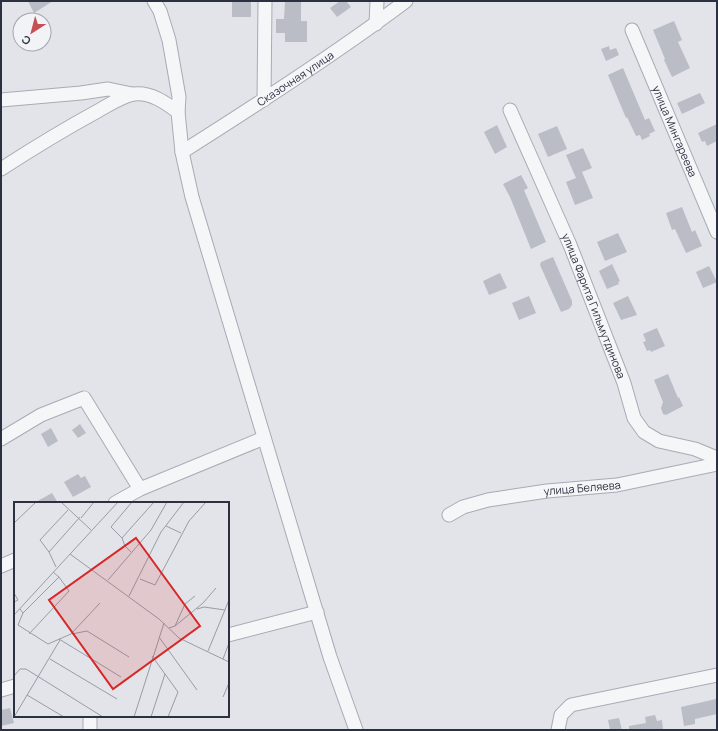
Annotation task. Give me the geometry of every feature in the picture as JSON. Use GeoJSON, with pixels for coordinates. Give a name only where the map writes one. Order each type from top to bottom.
{"type":"FeatureCollection","features":[{"type":"Feature","properties":{"kind":"street"},"geometry":{"type":"LineString","coordinates":[[154,1],[160,11],[169,40],[179,97],[178,112],[182,152],[192,197],[317,612],[356,730]]}},
{"type":"Feature","properties":{"kind":"street"},"geometry":{"type":"LineString","coordinates":[[264,100],[265,1]]}},
{"type":"Feature","properties":{"kind":"street"},"geometry":{"type":"LineString","coordinates":[[376,1],[376,24]]}},
{"type":"Feature","properties":{"kind":"street","name":"Сказочная улица"},"geometry":{"type":"LineString","coordinates":[[182,152],[264,100],[376,24],[406,1]]}},
{"type":"Feature","properties":{"kind":"street","name":"улица Мингареева"},"geometry":{"type":"LineString","coordinates":[[632,30],[717,232]]}},
{"type":"Feature","properties":{"kind":"street"},"geometry":{"type":"LineString","coordinates":[[1,100],[66,95],[108,89],[149,96],[162,100],[178,112]]}},
{"type":"Feature","properties":{"kind":"street"},"geometry":{"type":"LineString","coordinates":[[1,169],[46,140],[120,98],[134,94]]}},
{"type":"Feature","properties":{"kind":"street","name":"улица Фарита Гильмутдинова"},"geometry":{"type":"LineString","coordinates":[[510,110],[570,245],[624,383],[634,418],[644,432],[659,441],[695,449],[717,458]]}},
{"type":"Feature","properties":{"kind":"street"},"geometry":{"type":"LineString","coordinates":[[1,439],[41,415],[84,398],[140,489]]}},
{"type":"Feature","properties":{"kind":"street"},"geometry":{"type":"LineString","coordinates":[[117,502],[140,489],[264,438]]}},
{"type":"Feature","properties":{"kind":"street","name":"улица Беляева"},"geometry":{"type":"LineString","coordinates":[[449,515],[463,507],[488,500],[547,491],[617,485],[717,464]]}},
{"type":"Feature","properties":{"kind":"street"},"geometry":{"type":"LineString","coordinates":[[1,566],[14,560]]}},
{"type":"Feature","properties":{"kind":"street"},"geometry":{"type":"LineString","coordinates":[[229,635],[317,612]]}},
{"type":"Feature","properties":{"kind":"street"},"geometry":{"type":"LineString","coordinates":[[558,730],[561,715],[571,705],[717,675]]}},
{"type":"Feature","properties":{"kind":"street"},"geometry":{"type":"LineString","coordinates":[[1,690],[14,686]]}},
{"type":"Feature","properties":{"kind":"street"},"geometry":{"type":"LineString","coordinates":[[90,717],[90,730]]}},
{"type":"Feature","properties":{"kind":"building"},"geometry":{"type":"Polygon","coordinates":[[[28,1],[53,1],[36,12],[34,12],[28,1]]]}},
{"type":"Feature","properties":{"kind":"building"},"geometry":{"type":"Polygon","coordinates":[[[232,1],[251,1],[251,17],[232,17],[232,1]]]}},
{"type":"Feature","properties":{"kind":"building"},"geometry":{"type":"Polygon","coordinates":[[[285,1],[301,1],[301,21],[307,21],[307,42],[285,42],[285,33],[276,33],[276,19],[284,19],[285,1]]]}},
{"type":"Feature","properties":{"kind":"building"},"geometry":{"type":"Polygon","coordinates":[[[340,1],[346,1],[351,7],[337,17],[330,8],[340,1]]]}},
{"type":"Feature","properties":{"kind":"building"},"geometry":{"type":"Polygon","coordinates":[[[674,21],[682,40],[678,42],[690,68],[672,77],[653,30],[674,21]]]}},
{"type":"Feature","properties":{"kind":"building"},"geometry":{"type":"Polygon","coordinates":[[[609,46],[610,50],[616,48],[619,55],[606,61],[601,49],[609,46]]]}},
{"type":"Feature","properties":{"kind":"building"},"geometry":{"type":"Polygon","coordinates":[[[623,68],[645,120],[649,118],[655,131],[649,134],[650,136],[642,140],[640,135],[636,136],[627,117],[626,118],[608,75],[623,68]]]}},
{"type":"Feature","properties":{"kind":"building"},"geometry":{"type":"Polygon","coordinates":[[[700,93],[705,103],[682,114],[677,103],[700,93]]]}},
{"type":"Feature","properties":{"kind":"building"},"geometry":{"type":"Polygon","coordinates":[[[717,124],[717,141],[707,146],[705,141],[702,142],[698,133],[717,124]]]}},
{"type":"Feature","properties":{"kind":"building"},"geometry":{"type":"Polygon","coordinates":[[[497,125],[507,147],[495,154],[484,132],[497,125]]]}},
{"type":"Feature","properties":{"kind":"building"},"geometry":{"type":"Polygon","coordinates":[[[557,126],[567,149],[548,157],[538,134],[557,126]]]}},
{"type":"Feature","properties":{"kind":"building"},"geometry":{"type":"Polygon","coordinates":[[[583,148],[592,168],[582,172],[593,198],[575,205],[566,182],[576,178],[566,155],[583,148]]]}},
{"type":"Feature","properties":{"kind":"building"},"geometry":{"type":"Polygon","coordinates":[[[521,175],[528,188],[524,190],[546,242],[531,249],[510,197],[503,184],[521,175]]]}},
{"type":"Feature","properties":{"kind":"building"},"geometry":{"type":"Polygon","coordinates":[[[682,207],[692,232],[695,230],[702,246],[686,253],[675,229],[672,230],[666,213],[682,207]]]}},
{"type":"Feature","properties":{"kind":"building"},"geometry":{"type":"Polygon","coordinates":[[[618,233],[627,252],[605,261],[597,242],[618,233]]]}},
{"type":"Feature","properties":{"kind":"building"},"geometry":{"type":"Polygon","coordinates":[[[553,257],[572,301],[572,305],[569,309],[561,312],[540,265],[541,262],[553,257]]]}},
{"type":"Feature","properties":{"kind":"building"},"geometry":{"type":"Polygon","coordinates":[[[612,264],[620,281],[618,282],[619,284],[607,289],[599,271],[612,264]]]}},
{"type":"Feature","properties":{"kind":"building"},"geometry":{"type":"Polygon","coordinates":[[[709,266],[717,282],[703,288],[696,272],[709,266]]]}},
{"type":"Feature","properties":{"kind":"building"},"geometry":{"type":"Polygon","coordinates":[[[500,273],[507,288],[489,295],[483,281],[500,273]]]}},
{"type":"Feature","properties":{"kind":"building"},"geometry":{"type":"Polygon","coordinates":[[[529,296],[536,313],[519,320],[512,303],[529,296]]]}},
{"type":"Feature","properties":{"kind":"building"},"geometry":{"type":"Polygon","coordinates":[[[628,296],[637,315],[621,320],[613,303],[628,296]]]}},
{"type":"Feature","properties":{"kind":"building"},"geometry":{"type":"Polygon","coordinates":[[[657,328],[665,346],[651,352],[650,350],[647,351],[643,342],[646,341],[643,334],[657,328]]]}},
{"type":"Feature","properties":{"kind":"building"},"geometry":{"type":"Polygon","coordinates":[[[668,374],[683,406],[666,415],[663,414],[661,408],[663,402],[654,380],[668,374]]]}},
{"type":"Feature","properties":{"kind":"building"},"geometry":{"type":"Polygon","coordinates":[[[80,424],[86,433],[78,438],[72,430],[80,424]]]}},
{"type":"Feature","properties":{"kind":"building"},"geometry":{"type":"Polygon","coordinates":[[[51,428],[58,441],[48,447],[41,434],[51,428]]]}},
{"type":"Feature","properties":{"kind":"building"},"geometry":{"type":"Polygon","coordinates":[[[78,474],[81,478],[85,476],[91,487],[73,497],[64,482],[78,474]]]}},
{"type":"Feature","properties":{"kind":"building"},"geometry":{"type":"Polygon","coordinates":[[[52,493],[57,502],[36,502],[52,493]]]}},
{"type":"Feature","properties":{"kind":"building"},"geometry":{"type":"Polygon","coordinates":[[[716,699],[717,714],[695,719],[695,724],[684,726],[681,707],[716,699]]]}},
{"type":"Feature","properties":{"kind":"building"},"geometry":{"type":"Polygon","coordinates":[[[10,708],[14,723],[1,726],[1,710],[10,708]]]}},
{"type":"Feature","properties":{"kind":"building"},"geometry":{"type":"Polygon","coordinates":[[[655,715],[657,721],[662,720],[663,730],[629,730],[629,726],[646,723],[645,717],[655,715]]]}},
{"type":"Feature","properties":{"kind":"building"},"geometry":{"type":"Polygon","coordinates":[[[619,718],[622,730],[610,730],[608,720],[619,718]]]}}]}
